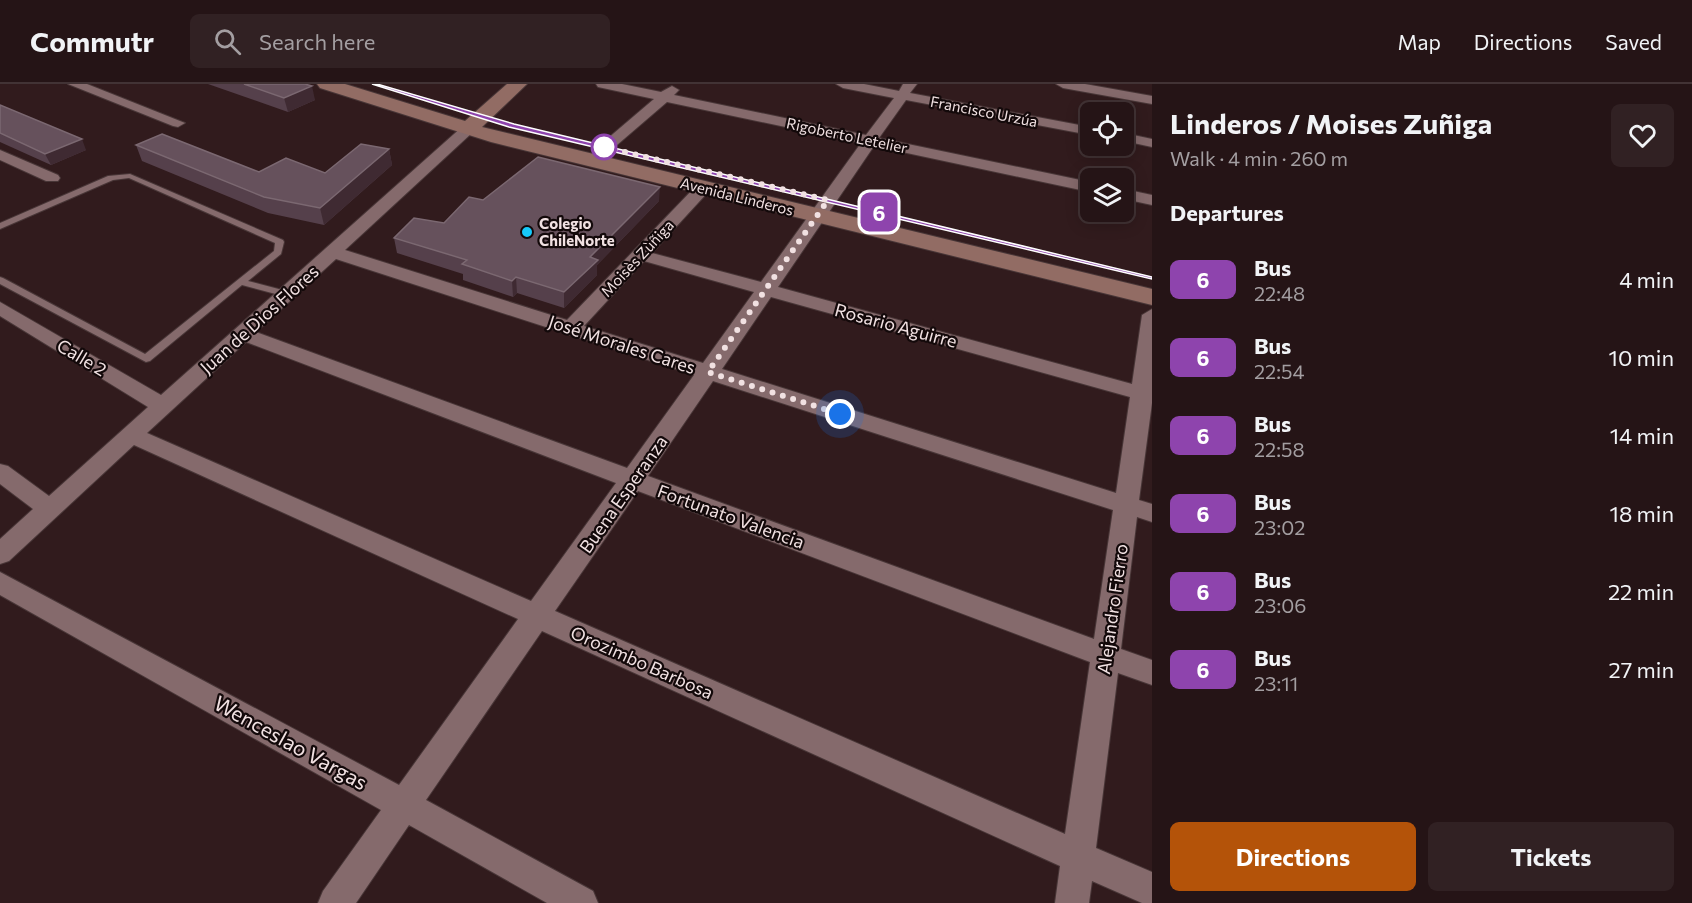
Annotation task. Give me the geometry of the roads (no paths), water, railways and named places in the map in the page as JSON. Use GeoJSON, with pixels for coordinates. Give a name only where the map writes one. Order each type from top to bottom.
{"type":"FeatureCollection","features":[{"type":"Feature","properties":{"kind":"street"},"geometry":{"type":"LineString","coordinates":[[75,84],[178,123]]}},
{"type":"Feature","properties":{"kind":"street","name":"Avenida Linderos"},"geometry":{"type":"LineString","coordinates":[[326,84],[475,123],[703,188],[823,208],[1152,277]]}},
{"type":"Feature","properties":{"kind":"street","name":"Avenida Linderos"},"geometry":{"type":"LineString","coordinates":[[375,84],[475,123],[606,148],[1152,297]]}},
{"type":"Feature","properties":{"kind":"street","name":"Juan de Dios Flores"},"geometry":{"type":"LineString","coordinates":[[0,554],[518,84]]}},
{"type":"Feature","properties":{"kind":"street","name":"Rigoberto Letelier"},"geometry":{"type":"LineString","coordinates":[[603,84],[1080,185]]}},
{"type":"Feature","properties":{"kind":"street"},"geometry":{"type":"LineString","coordinates":[[606,148],[679,84]]}},
{"type":"Feature","properties":{"kind":"street","name":"Francisco Urzúa"},"geometry":{"type":"LineString","coordinates":[[843,84],[906,90],[1080,129]]}},
{"type":"Feature","properties":{"kind":"street"},"geometry":{"type":"LineString","coordinates":[[1063,84],[1152,100]]}},
{"type":"Feature","properties":{"kind":"street","name":"Buena Esperanza"},"geometry":{"type":"LineString","coordinates":[[335,903],[906,90]]}},
{"type":"Feature","properties":{"kind":"street"},"geometry":{"type":"LineString","coordinates":[[1134,139],[1152,143]]}},
{"type":"Feature","properties":{"kind":"street"},"geometry":{"type":"LineString","coordinates":[[0,154],[52,178]]}},
{"type":"Feature","properties":{"kind":"street","name":"Moisès Zùñiga"},"geometry":{"type":"LineString","coordinates":[[571,328],[703,188]]}},
{"type":"Feature","properties":{"kind":"street"},"geometry":{"type":"LineString","coordinates":[[1134,196],[1152,200]]}},
{"type":"Feature","properties":{"kind":"street","name":"José Morales Cares"},"geometry":{"type":"LineString","coordinates":[[332,252],[1152,513]]}},
{"type":"Feature","properties":{"kind":"street","name":"Rosario Aguirre"},"geometry":{"type":"LineString","coordinates":[[640,255],[1147,394]]}},
{"type":"Feature","properties":{"kind":"street","name":"Calle 2"},"geometry":{"type":"LineString","coordinates":[[0,308],[163,406]]}},
{"type":"Feature","properties":{"kind":"street","name":"Alejandro Fierro"},"geometry":{"type":"LineString","coordinates":[[1072,903],[1126,504],[1147,394],[1152,315]]}},
{"type":"Feature","properties":{"kind":"street","name":"Fortunato Valencia"},"geometry":{"type":"LineString","coordinates":[[242,334],[1152,673]]}},
{"type":"Feature","properties":{"kind":"street","name":"Orozimbo Barbosa"},"geometry":{"type":"LineString","coordinates":[[132,435],[1152,890]]}},
{"type":"Feature","properties":{"kind":"street"},"geometry":{"type":"LineString","coordinates":[[0,472],[50,509]]}},
{"type":"Feature","properties":{"kind":"street","name":"Wenceslao Vargas"},"geometry":{"type":"LineString","coordinates":[[0,582],[581,903]]}},
{"type":"Feature","properties":{"kind":"lane"},"geometry":{"type":"LineString","coordinates":[[0,226],[111,178],[130,176],[280,242],[278,252],[146,359],[0,280]]}},
{"type":"Feature","properties":{"kind":"lane"},"geometry":{"type":"LineString","coordinates":[[240,282],[287,294]]}},
{"type":"Feature","properties":{"kind":"place","name":"Colegio ChileNorte"},"geometry":{"type":"Point","coordinates":[527,232]}}]}
